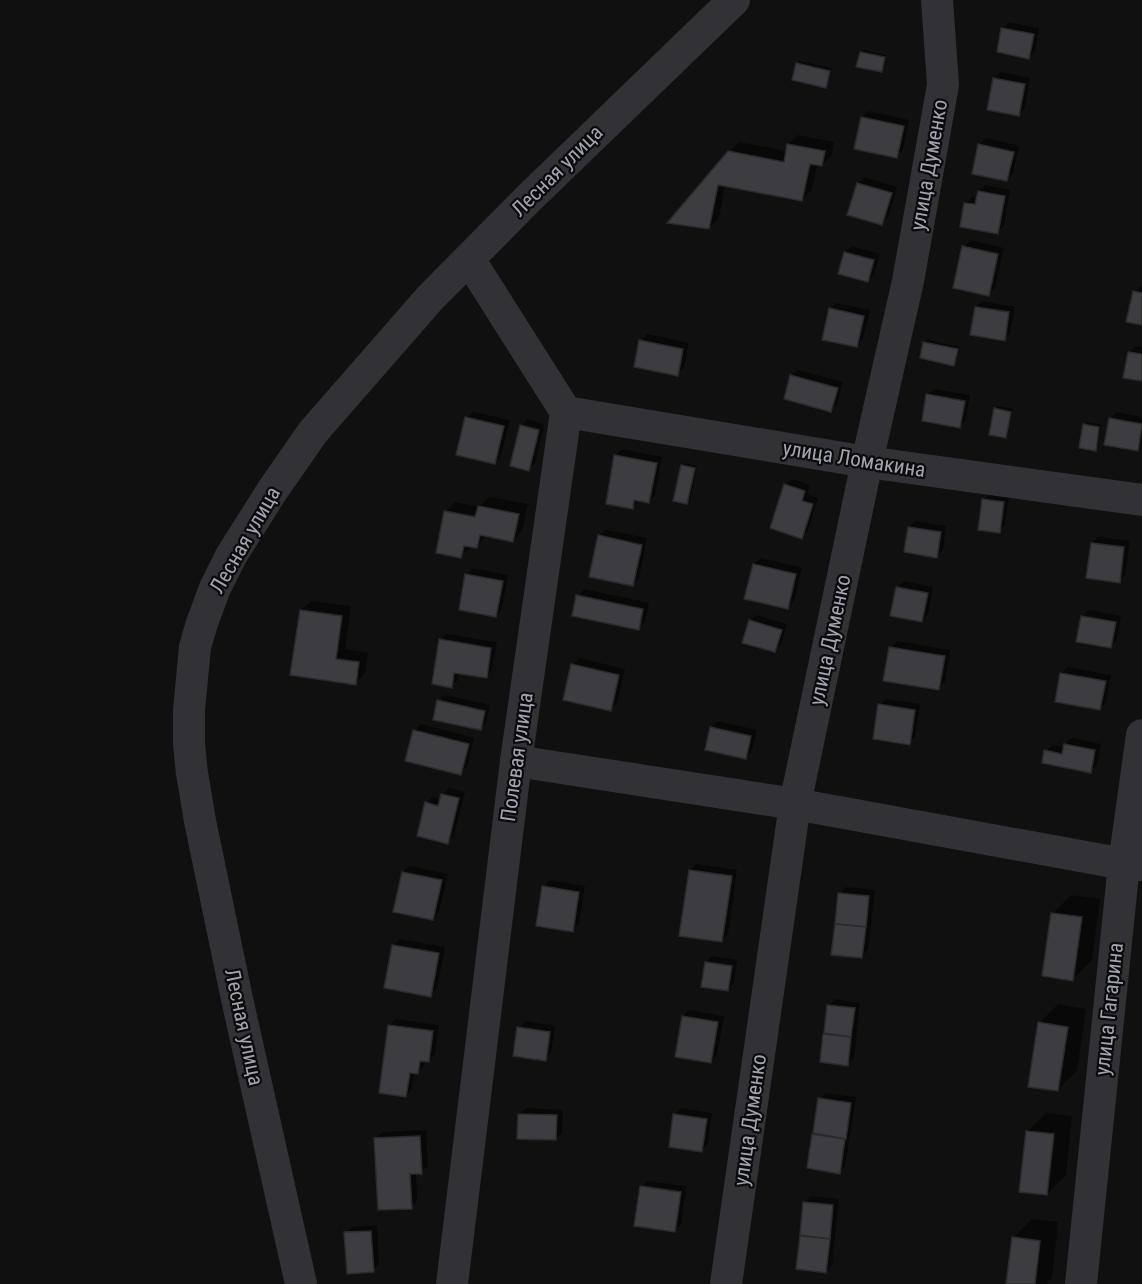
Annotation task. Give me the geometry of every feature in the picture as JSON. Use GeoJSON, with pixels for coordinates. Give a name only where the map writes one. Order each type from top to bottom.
{"type":"FeatureCollection","features":[{"type":"Feature","properties":{"kind":"street","name":"Лесная улица"},"geometry":{"type":"LineString","coordinates":[[301,1284],[235,988],[192,773],[189,710],[195,647],[202,623],[231,556],[313,432],[430,297],[528,198],[734,0]]}},
{"type":"Feature","properties":{"kind":"street","name":"улица Думенко"},"geometry":{"type":"LineString","coordinates":[[726,1284],[795,804],[867,462],[908,281],[943,85],[938,0]]}},
{"type":"Feature","properties":{"kind":"street"},"geometry":{"type":"LineString","coordinates":[[469,259],[566,412]]}},
{"type":"Feature","properties":{"kind":"street","name":"улица Ломакина"},"geometry":{"type":"LineString","coordinates":[[566,412],[867,462],[1142,500]]}},
{"type":"Feature","properties":{"kind":"street","name":"Полевая улица"},"geometry":{"type":"LineString","coordinates":[[452,1284],[516,761],[566,412]]}},
{"type":"Feature","properties":{"kind":"street","name":"улица Гагарина"},"geometry":{"type":"LineString","coordinates":[[1081,1284],[1133,865],[1142,735]]}},
{"type":"Feature","properties":{"kind":"street"},"geometry":{"type":"LineString","coordinates":[[516,761],[795,804],[1133,865]]}},
{"type":"Feature","properties":{"kind":"building"},"geometry":{"type":"Polygon","coordinates":[[[1001,28],[1034,34],[1029,59],[997,52],[1001,28]]]}},
{"type":"Feature","properties":{"kind":"building"},"geometry":{"type":"Polygon","coordinates":[[[860,52],[885,57],[882,72],[856,67],[860,52]]]}},
{"type":"Feature","properties":{"kind":"building"},"geometry":{"type":"Polygon","coordinates":[[[796,63],[830,71],[826,88],[792,80],[796,63]]]}},
{"type":"Feature","properties":{"kind":"building"},"geometry":{"type":"Polygon","coordinates":[[[993,78],[1025,84],[1019,116],[987,110],[993,78]]]}},
{"type":"Feature","properties":{"kind":"building"},"geometry":{"type":"Polygon","coordinates":[[[861,117],[904,126],[897,158],[854,149],[861,117]]]}},
{"type":"Feature","properties":{"kind":"building"},"geometry":{"type":"Polygon","coordinates":[[[787,144],[825,151],[822,166],[810,164],[802,201],[718,185],[709,229],[667,223],[728,151],[784,162],[787,144]]]}},
{"type":"Feature","properties":{"kind":"building"},"geometry":{"type":"Polygon","coordinates":[[[978,144],[1014,152],[1007,181],[972,174],[978,144]]]}},
{"type":"Feature","properties":{"kind":"building"},"geometry":{"type":"Polygon","coordinates":[[[857,183],[892,193],[882,225],[847,215],[857,183]]]}},
{"type":"Feature","properties":{"kind":"building"},"geometry":{"type":"Polygon","coordinates":[[[978,191],[1005,196],[998,234],[960,227],[964,203],[975,204],[978,191]]]}},
{"type":"Feature","properties":{"kind":"building"},"geometry":{"type":"Polygon","coordinates":[[[962,246],[998,254],[989,296],[953,288],[962,246]]]}},
{"type":"Feature","properties":{"kind":"building"},"geometry":{"type":"Polygon","coordinates":[[[844,252],[874,260],[868,282],[838,274],[844,252]]]}},
{"type":"Feature","properties":{"kind":"building"},"geometry":{"type":"Polygon","coordinates":[[[1133,291],[1142,293],[1142,325],[1126,322],[1133,291]]]}},
{"type":"Feature","properties":{"kind":"building"},"geometry":{"type":"Polygon","coordinates":[[[975,307],[1009,312],[1005,341],[970,335],[975,307]]]}},
{"type":"Feature","properties":{"kind":"building"},"geometry":{"type":"Polygon","coordinates":[[[829,308],[864,316],[857,347],[822,340],[829,308]]]}},
{"type":"Feature","properties":{"kind":"building"},"geometry":{"type":"Polygon","coordinates":[[[639,340],[683,349],[678,376],[634,367],[639,340]]]}},
{"type":"Feature","properties":{"kind":"building"},"geometry":{"type":"Polygon","coordinates":[[[923,342],[958,349],[954,366],[920,358],[923,342]]]}},
{"type":"Feature","properties":{"kind":"building"},"geometry":{"type":"Polygon","coordinates":[[[1128,352],[1142,354],[1142,381],[1123,378],[1128,352]]]}},
{"type":"Feature","properties":{"kind":"building"},"geometry":{"type":"Polygon","coordinates":[[[790,375],[838,388],[831,412],[784,399],[790,375]]]}},
{"type":"Feature","properties":{"kind":"building"},"geometry":{"type":"Polygon","coordinates":[[[926,394],[965,401],[960,428],[922,421],[926,394]]]}},
{"type":"Feature","properties":{"kind":"building"},"geometry":{"type":"Polygon","coordinates":[[[994,408],[1011,412],[1006,438],[989,435],[994,408]]]}},
{"type":"Feature","properties":{"kind":"building"},"geometry":{"type":"Polygon","coordinates":[[[465,417],[504,426],[495,464],[456,455],[465,417]]]}},
{"type":"Feature","properties":{"kind":"building"},"geometry":{"type":"Polygon","coordinates":[[[1109,418],[1142,424],[1138,451],[1104,445],[1109,418]]]}},
{"type":"Feature","properties":{"kind":"building"},"geometry":{"type":"Polygon","coordinates":[[[1083,424],[1099,427],[1096,451],[1079,448],[1083,424]]]}},
{"type":"Feature","properties":{"kind":"building"},"geometry":{"type":"Polygon","coordinates":[[[520,425],[539,430],[529,471],[510,466],[520,425]]]}},
{"type":"Feature","properties":{"kind":"building"},"geometry":{"type":"Polygon","coordinates":[[[614,455],[657,463],[649,503],[634,500],[633,509],[606,504],[614,455]]]}},
{"type":"Feature","properties":{"kind":"building"},"geometry":{"type":"Polygon","coordinates":[[[681,465],[695,468],[687,504],[673,501],[681,465]]]}},
{"type":"Feature","properties":{"kind":"building"},"geometry":{"type":"Polygon","coordinates":[[[784,484],[805,491],[802,501],[813,504],[802,539],[770,528],[784,484]]]}},
{"type":"Feature","properties":{"kind":"building"},"geometry":{"type":"Polygon","coordinates":[[[982,499],[1004,502],[1000,533],[978,530],[982,499]]]}},
{"type":"Feature","properties":{"kind":"building"},"geometry":{"type":"Polygon","coordinates":[[[478,506],[519,514],[513,542],[480,535],[477,548],[464,546],[461,558],[436,553],[444,511],[475,517],[478,506]]]}},
{"type":"Feature","properties":{"kind":"building"},"geometry":{"type":"Polygon","coordinates":[[[908,527],[941,532],[937,558],[904,552],[908,527]]]}},
{"type":"Feature","properties":{"kind":"building"},"geometry":{"type":"Polygon","coordinates":[[[598,535],[642,545],[633,586],[589,577],[598,535]]]}},
{"type":"Feature","properties":{"kind":"building"},"geometry":{"type":"Polygon","coordinates":[[[1091,543],[1124,547],[1120,583],[1086,578],[1091,543]]]}},
{"type":"Feature","properties":{"kind":"building"},"geometry":{"type":"Polygon","coordinates":[[[753,564],[796,574],[788,609],[744,599],[753,564]]]}},
{"type":"Feature","properties":{"kind":"building"},"geometry":{"type":"Polygon","coordinates":[[[465,574],[503,581],[496,617],[459,610],[465,574]]]}},
{"type":"Feature","properties":{"kind":"building"},"geometry":{"type":"Polygon","coordinates":[[[896,587],[928,593],[922,622],[890,616],[896,587]]]}},
{"type":"Feature","properties":{"kind":"building"},"geometry":{"type":"Polygon","coordinates":[[[576,595],[643,609],[639,630],[572,616],[576,595]]]}},
{"type":"Feature","properties":{"kind":"building"},"geometry":{"type":"Polygon","coordinates":[[[300,610],[342,616],[336,659],[359,662],[356,685],[290,675],[300,610]]]}},
{"type":"Feature","properties":{"kind":"building"},"geometry":{"type":"Polygon","coordinates":[[[1081,616],[1116,622],[1111,648],[1076,642],[1081,616]]]}},
{"type":"Feature","properties":{"kind":"building"},"geometry":{"type":"Polygon","coordinates":[[[749,620],[782,630],[775,652],[742,643],[749,620]]]}},
{"type":"Feature","properties":{"kind":"building"},"geometry":{"type":"Polygon","coordinates":[[[439,639],[491,648],[487,678],[454,673],[452,688],[432,684],[439,639]]]}},
{"type":"Feature","properties":{"kind":"building"},"geometry":{"type":"Polygon","coordinates":[[[889,647],[945,656],[939,690],[883,681],[889,647]]]}},
{"type":"Feature","properties":{"kind":"building"},"geometry":{"type":"Polygon","coordinates":[[[571,664],[619,675],[611,711],[563,700],[571,664]]]}},
{"type":"Feature","properties":{"kind":"building"},"geometry":{"type":"Polygon","coordinates":[[[1060,673],[1106,681],[1100,710],[1055,702],[1060,673]]]}},
{"type":"Feature","properties":{"kind":"building"},"geometry":{"type":"Polygon","coordinates":[[[437,700],[485,711],[481,730],[433,720],[437,700]]]}},
{"type":"Feature","properties":{"kind":"building"},"geometry":{"type":"Polygon","coordinates":[[[878,704],[915,710],[910,745],[873,739],[878,704]]]}},
{"type":"Feature","properties":{"kind":"building"},"geometry":{"type":"Polygon","coordinates":[[[710,727],[751,736],[746,759],[705,750],[710,727]]]}},
{"type":"Feature","properties":{"kind":"building"},"geometry":{"type":"Polygon","coordinates":[[[413,730],[469,744],[461,775],[405,761],[413,730]]]}},
{"type":"Feature","properties":{"kind":"building"},"geometry":{"type":"Polygon","coordinates":[[[1064,744],[1095,750],[1091,773],[1042,763],[1044,750],[1062,754],[1064,744]]]}},
{"type":"Feature","properties":{"kind":"building"},"geometry":{"type":"Polygon","coordinates":[[[441,794],[459,798],[448,844],[417,836],[425,802],[438,806],[441,794]]]}},
{"type":"Feature","properties":{"kind":"building"},"geometry":{"type":"Polygon","coordinates":[[[689,870],[732,876],[722,942],[679,936],[689,870]]]}},
{"type":"Feature","properties":{"kind":"building"},"geometry":{"type":"Polygon","coordinates":[[[402,872],[442,880],[433,920],[393,912],[402,872]]]}},
{"type":"Feature","properties":{"kind":"building"},"geometry":{"type":"Polygon","coordinates":[[[542,886],[579,892],[573,932],[536,926],[542,886]]]}},
{"type":"Feature","properties":{"kind":"building"},"geometry":{"type":"Polygon","coordinates":[[[838,893],[869,896],[866,927],[835,924],[838,893]]]}},
{"type":"Feature","properties":{"kind":"building"},"geometry":{"type":"Polygon","coordinates":[[[1051,913],[1082,917],[1073,981],[1042,976],[1051,913]]]}},
{"type":"Feature","properties":{"kind":"building"},"geometry":{"type":"Polygon","coordinates":[[[835,924],[866,927],[862,958],[831,955],[835,924]]]}},
{"type":"Feature","properties":{"kind":"building"},"geometry":{"type":"Polygon","coordinates":[[[392,945],[439,953],[431,997],[384,988],[392,945]]]}},
{"type":"Feature","properties":{"kind":"building"},"geometry":{"type":"Polygon","coordinates":[[[705,962],[732,966],[728,991],[701,987],[705,962]]]}},
{"type":"Feature","properties":{"kind":"building"},"geometry":{"type":"Polygon","coordinates":[[[827,1005],[855,1008],[851,1037],[824,1033],[827,1005]]]}},
{"type":"Feature","properties":{"kind":"building"},"geometry":{"type":"Polygon","coordinates":[[[682,1016],[718,1022],[711,1063],[675,1057],[682,1016]]]}},
{"type":"Feature","properties":{"kind":"building"},"geometry":{"type":"Polygon","coordinates":[[[1038,1022],[1068,1027],[1058,1091],[1028,1087],[1038,1022]]]}},
{"type":"Feature","properties":{"kind":"building"},"geometry":{"type":"Polygon","coordinates":[[[388,1025],[433,1031],[429,1062],[420,1061],[418,1074],[410,1073],[406,1097],[379,1093],[388,1025]]]}},
{"type":"Feature","properties":{"kind":"building"},"geometry":{"type":"Polygon","coordinates":[[[517,1027],[550,1032],[546,1061],[513,1056],[517,1027]]]}},
{"type":"Feature","properties":{"kind":"building"},"geometry":{"type":"Polygon","coordinates":[[[823,1034],[851,1037],[848,1066],[820,1062],[823,1034]]]}},
{"type":"Feature","properties":{"kind":"building"},"geometry":{"type":"Polygon","coordinates":[[[818,1098],[851,1103],[846,1139],[813,1133],[818,1098]]]}},
{"type":"Feature","properties":{"kind":"building"},"geometry":{"type":"Polygon","coordinates":[[[518,1114],[557,1115],[556,1140],[517,1139],[518,1114]]]}},
{"type":"Feature","properties":{"kind":"building"},"geometry":{"type":"Polygon","coordinates":[[[673,1114],[707,1119],[702,1152],[669,1147],[673,1114]]]}},
{"type":"Feature","properties":{"kind":"building"},"geometry":{"type":"Polygon","coordinates":[[[1026,1131],[1054,1134],[1047,1195],[1019,1192],[1026,1131]]]}},
{"type":"Feature","properties":{"kind":"building"},"geometry":{"type":"Polygon","coordinates":[[[812,1134],[845,1139],[840,1174],[807,1168],[812,1134]]]}},
{"type":"Feature","properties":{"kind":"building"},"geometry":{"type":"Polygon","coordinates":[[[420,1136],[422,1174],[410,1174],[412,1209],[378,1210],[374,1138],[420,1136]]]}},
{"type":"Feature","properties":{"kind":"building"},"geometry":{"type":"Polygon","coordinates":[[[640,1186],[681,1192],[675,1232],[634,1226],[640,1186]]]}},
{"type":"Feature","properties":{"kind":"building"},"geometry":{"type":"Polygon","coordinates":[[[803,1202],[833,1205],[830,1239],[800,1235],[803,1202]]]}},
{"type":"Feature","properties":{"kind":"building"},"geometry":{"type":"Polygon","coordinates":[[[371,1231],[374,1272],[347,1274],[344,1232],[371,1231]]]}},
{"type":"Feature","properties":{"kind":"building"},"geometry":{"type":"Polygon","coordinates":[[[800,1236],[830,1239],[826,1273],[796,1269],[800,1236]]]}},
{"type":"Feature","properties":{"kind":"building"},"geometry":{"type":"Polygon","coordinates":[[[1012,1237],[1040,1241],[1035,1284],[1006,1284],[1012,1237]]]}}]}
